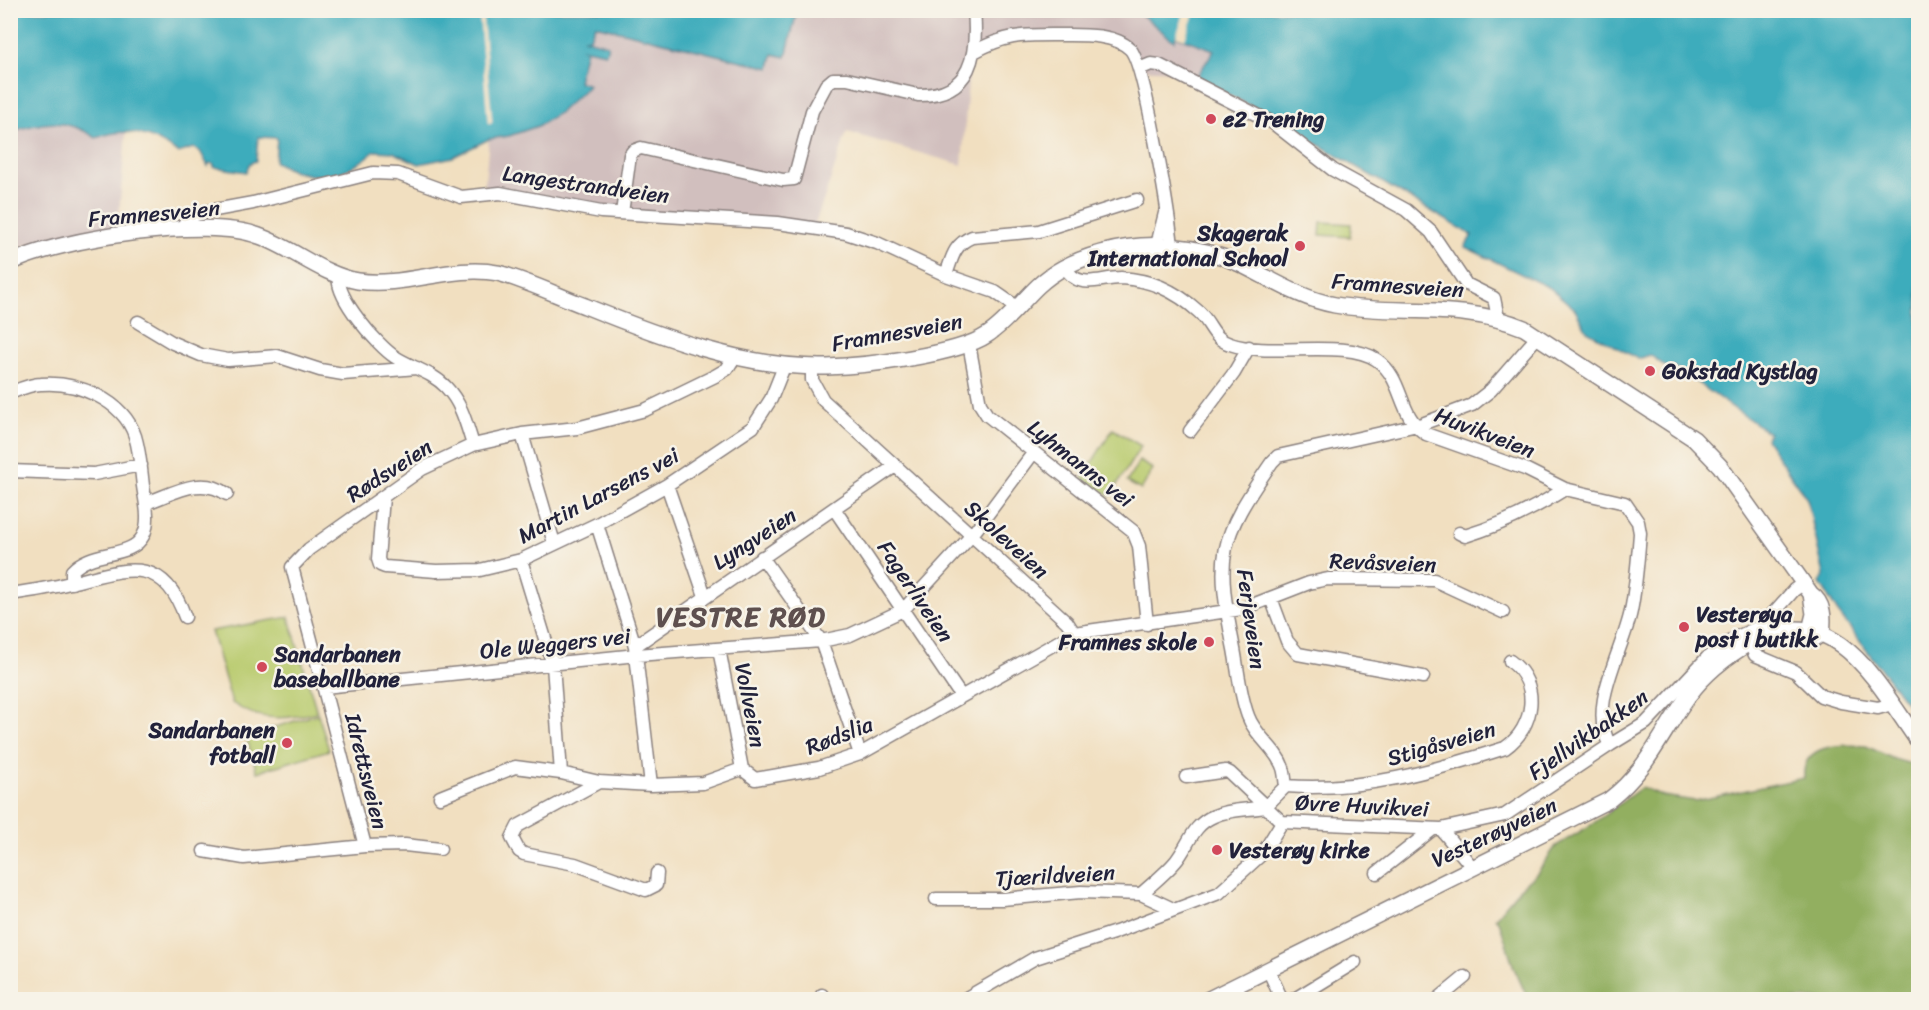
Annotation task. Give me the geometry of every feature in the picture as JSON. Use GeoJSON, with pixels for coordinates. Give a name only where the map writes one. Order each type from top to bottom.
{"type":"FeatureCollection","features":[{"type":"Feature","properties":{"kind":"main road","name":"Framnesveien"},"geometry":{"type":"LineString","coordinates":[[10,263],[60,244],[181,229],[210,227],[245,231],[271,240],[339,276],[359,281],[385,282],[460,271],[498,273],[680,341],[735,356],[812,367],[870,363],[969,344],[985,337],[1048,277],[1065,267],[1100,253],[1164,246],[1213,254],[1236,262],[1321,302],[1363,308],[1460,311],[1492,317],[1538,336],[1694,439],[1720,466],[1817,599],[1822,609],[1815,634]]}},
{"type":"Feature","properties":{"kind":"main road","name":"Vesterøyveien"},"geometry":{"type":"LineString","coordinates":[[1207,999],[1472,867],[1592,811],[1624,788],[1639,773],[1700,681],[1721,661],[1750,643],[1815,634],[1845,647],[1864,666],[1918,741]]}},
{"type":"Feature","properties":{"kind":"street"},"geometry":{"type":"LineString","coordinates":[[622,213],[630,155],[637,149],[650,149],[790,181],[796,176],[812,111],[826,85],[833,79],[847,79],[918,95],[931,95],[946,91],[959,82],[969,69],[974,52],[974,10]]}},
{"type":"Feature","properties":{"kind":"street"},"geometry":{"type":"LineString","coordinates":[[974,52],[1008,36],[1094,36],[1124,44],[1136,57],[1139,69],[1165,213],[1164,246]]}},
{"type":"Feature","properties":{"kind":"street"},"geometry":{"type":"LineString","coordinates":[[1139,69],[1151,64],[1159,65],[1251,111],[1273,123],[1333,170],[1406,210],[1431,232],[1466,284],[1494,298],[1492,317]]}},
{"type":"Feature","properties":{"kind":"street","name":"Langestrandveien"},"geometry":{"type":"LineString","coordinates":[[181,229],[188,218],[204,212],[253,203],[279,194],[381,172],[398,174],[461,197],[500,193],[601,212],[752,220],[814,227],[867,239],[946,275],[991,293],[995,292],[1013,312]]}},
{"type":"Feature","properties":{"kind":"street"},"geometry":{"type":"LineString","coordinates":[[946,275],[955,251],[962,241],[972,237],[1039,231],[1137,200]]}},
{"type":"Feature","properties":{"kind":"street","name":"Huvikveien"},"geometry":{"type":"LineString","coordinates":[[1065,267],[1071,277],[1080,282],[1120,278],[1138,280],[1162,288],[1200,313],[1221,340],[1249,347],[1362,352],[1376,359],[1389,373],[1408,417],[1414,426],[1426,434],[1525,469],[1565,489],[1625,503],[1638,522],[1639,552],[1631,612],[1604,697],[1601,723],[1603,733],[1610,745]]}},
{"type":"Feature","properties":{"kind":"street"},"geometry":{"type":"LineString","coordinates":[[339,276],[339,287],[343,298],[373,336],[393,356],[439,381],[455,398],[466,417],[473,445]]}},
{"type":"Feature","properties":{"kind":"street"},"geometry":{"type":"LineString","coordinates":[[138,322],[174,343],[201,355],[228,360],[277,356],[320,370],[343,374],[417,368]]}},
{"type":"Feature","properties":{"kind":"street","name":"Ferjeveien"},"geometry":{"type":"LineString","coordinates":[[1286,786],[1283,768],[1255,732],[1247,714],[1226,612],[1222,568],[1229,530],[1278,456],[1294,450],[1348,442],[1437,420],[1478,401],[1491,390],[1538,336]]}},
{"type":"Feature","properties":{"kind":"street","name":"Lyhmanns vei"},"geometry":{"type":"LineString","coordinates":[[969,344],[984,411],[1133,531],[1139,546],[1147,624]]}},
{"type":"Feature","properties":{"kind":"street"},"geometry":{"type":"LineString","coordinates":[[1190,431],[1234,373],[1249,347]]}},
{"type":"Feature","properties":{"kind":"street","name":"Rødsveien"},"geometry":{"type":"LineString","coordinates":[[292,567],[309,549],[422,468],[473,445],[522,434],[577,428],[645,411],[727,369],[735,356]]}},
{"type":"Feature","properties":{"kind":"street","name":"Martin Larsens vei"},"geometry":{"type":"LineString","coordinates":[[383,497],[378,559],[380,565],[462,572],[521,560],[597,524],[667,485],[753,427],[771,399],[784,364]]}},
{"type":"Feature","properties":{"kind":"street","name":"Skoleveien"},"geometry":{"type":"LineString","coordinates":[[812,367],[812,380],[823,400],[1067,622],[1074,633]]}},
{"type":"Feature","properties":{"kind":"street"},"geometry":{"type":"LineString","coordinates":[[10,393],[39,384],[57,384],[94,394],[114,406],[126,419],[135,436],[141,465],[147,523],[139,543],[130,548],[84,560],[72,571],[72,583]]}},
{"type":"Feature","properties":{"kind":"street"},"geometry":{"type":"LineString","coordinates":[[522,434],[554,543]]}},
{"type":"Feature","properties":{"kind":"street","name":"Ole Weggers vei"},"geometry":{"type":"LineString","coordinates":[[324,687],[553,665],[636,651],[719,649],[820,641],[850,635],[903,610],[972,535],[1034,452]]}},
{"type":"Feature","properties":{"kind":"street"},"geometry":{"type":"LineString","coordinates":[[10,471],[94,474],[141,465]]}},
{"type":"Feature","properties":{"kind":"street","name":"Lyngveien"},"geometry":{"type":"LineString","coordinates":[[636,651],[705,596],[835,510],[895,466]]}},
{"type":"Feature","properties":{"kind":"street"},"geometry":{"type":"LineString","coordinates":[[667,485],[705,596]]}},
{"type":"Feature","properties":{"kind":"street"},"geometry":{"type":"LineString","coordinates":[[146,503],[192,486],[218,488],[227,494]]}},
{"type":"Feature","properties":{"kind":"street"},"geometry":{"type":"LineString","coordinates":[[1460,533],[1465,536],[1495,525],[1540,505],[1565,489]]}},
{"type":"Feature","properties":{"kind":"street","name":"Fagerliveien"},"geometry":{"type":"LineString","coordinates":[[835,510],[961,696]]}},
{"type":"Feature","properties":{"kind":"street"},"geometry":{"type":"LineString","coordinates":[[597,524],[636,651],[651,785]]}},
{"type":"Feature","properties":{"kind":"street"},"geometry":{"type":"LineString","coordinates":[[762,557],[820,641],[860,754]]}},
{"type":"Feature","properties":{"kind":"street"},"geometry":{"type":"LineString","coordinates":[[521,560],[553,665],[561,773]]}},
{"type":"Feature","properties":{"kind":"street","name":"Idrettsveien"},"geometry":{"type":"LineString","coordinates":[[292,567],[365,846]]}},
{"type":"Feature","properties":{"kind":"street"},"geometry":{"type":"LineString","coordinates":[[10,594],[72,583],[116,571],[141,570],[153,574],[170,587],[178,598],[185,617]]}},
{"type":"Feature","properties":{"kind":"street","name":"Revåsveien"},"geometry":{"type":"LineString","coordinates":[[1226,612],[1328,579],[1422,579],[1442,582],[1503,612]]}},
{"type":"Feature","properties":{"kind":"street","name":"Fjellvikbakken"},"geometry":{"type":"LineString","coordinates":[[1437,829],[1512,812],[1646,723],[1707,658],[1735,638],[1763,625],[1794,590],[1808,589]]}},
{"type":"Feature","properties":{"kind":"street"},"geometry":{"type":"LineString","coordinates":[[1271,598],[1287,640],[1298,654],[1423,677]]}},
{"type":"Feature","properties":{"kind":"street"},"geometry":{"type":"LineString","coordinates":[[1074,633],[1226,612]]}},
{"type":"Feature","properties":{"kind":"street","name":"Rødslia"},"geometry":{"type":"LineString","coordinates":[[742,770],[755,779],[771,777],[819,768],[860,754],[1074,633]]}},
{"type":"Feature","properties":{"kind":"street"},"geometry":{"type":"LineString","coordinates":[[1750,643],[1755,655],[1796,672],[1821,696],[1878,708],[1892,704]]}},
{"type":"Feature","properties":{"kind":"street","name":"Vollveien"},"geometry":{"type":"LineString","coordinates":[[719,649],[742,770]]}},
{"type":"Feature","properties":{"kind":"street","name":"Stigåsveien"},"geometry":{"type":"LineString","coordinates":[[1286,786],[1363,785],[1407,777],[1505,747],[1516,740],[1531,712],[1525,677],[1520,668],[1510,661]]}},
{"type":"Feature","properties":{"kind":"street"},"geometry":{"type":"LineString","coordinates":[[440,797],[515,768],[561,773],[599,782],[651,785],[703,783],[742,770]]}},
{"type":"Feature","properties":{"kind":"street"},"geometry":{"type":"LineString","coordinates":[[1186,777],[1230,773],[1265,807],[1286,786]]}},
{"type":"Feature","properties":{"kind":"street"},"geometry":{"type":"LineString","coordinates":[[599,782],[519,826],[512,838],[515,846],[524,854],[575,864],[646,890],[656,885],[657,873]]}},
{"type":"Feature","properties":{"kind":"street","name":"Øvre Huvikvei"},"geometry":{"type":"LineString","coordinates":[[1142,894],[1173,864],[1185,849],[1191,833],[1206,820],[1225,812],[1265,807],[1282,822],[1437,829]]}},
{"type":"Feature","properties":{"kind":"street","name":"Øvre Huvikvei"},"geometry":{"type":"LineString","coordinates":[[963,999],[1035,958],[1116,932],[1173,909],[1205,900],[1235,881],[1263,853],[1282,822]]}},
{"type":"Feature","properties":{"kind":"street"},"geometry":{"type":"LineString","coordinates":[[1377,873],[1437,829],[1472,867]]}},
{"type":"Feature","properties":{"kind":"street","name":"Idrettsveien"},"geometry":{"type":"LineString","coordinates":[[204,851],[244,858],[405,844],[440,849]]}},
{"type":"Feature","properties":{"kind":"street","name":"Tjærildveien"},"geometry":{"type":"LineString","coordinates":[[936,899],[1002,899],[1082,892],[1142,894],[1173,909]]}},
{"type":"Feature","properties":{"kind":"street"},"geometry":{"type":"LineString","coordinates":[[1293,999],[1355,962]]}},
{"type":"Feature","properties":{"kind":"street"},"geometry":{"type":"LineString","coordinates":[[1268,969],[1282,999]]}},
{"type":"Feature","properties":{"kind":"street"},"geometry":{"type":"LineString","coordinates":[[1437,999],[1466,977]]}},
{"type":"Feature","properties":{"kind":"shaded area"},"geometry":{"type":"Polygon","coordinates":[[[1137,10],[1173,41],[1176,36],[1214,50],[1196,78],[1172,71],[1139,69],[1135,57],[1111,40],[1008,36],[974,52],[969,69],[962,165],[847,132],[814,227],[601,212],[484,193],[489,138],[509,136],[589,85],[578,82],[586,50],[581,47],[605,53],[608,45],[583,38],[594,25],[769,68],[773,54],[786,56],[797,11],[1137,10]]]}},
{"type":"Feature","properties":{"kind":"shaded area"},"geometry":{"type":"Polygon","coordinates":[[[64,123],[79,126],[96,138],[115,131],[126,133],[118,226],[25,245],[11,254],[10,129],[13,131],[35,124],[64,123]]]}},
{"type":"Feature","properties":{"kind":"green space"},"geometry":{"type":"Polygon","coordinates":[[[1321,222],[1351,224],[1350,237],[1320,235],[1321,222]]]}},
{"type":"Feature","properties":{"kind":"green space"},"geometry":{"type":"Polygon","coordinates":[[[1113,429],[1141,446],[1110,496],[1082,478],[1113,429]]]}},
{"type":"Feature","properties":{"kind":"green space"},"geometry":{"type":"Polygon","coordinates":[[[1139,461],[1153,469],[1141,490],[1127,482],[1139,461]]]}},
{"type":"Feature","properties":{"kind":"green space","name":"Sandarbanen baseballbane"},"geometry":{"type":"Polygon","coordinates":[[[289,617],[317,712],[284,718],[252,714],[232,703],[211,631],[289,617]]]}},
{"type":"Feature","properties":{"kind":"green space","name":"Sandarbanen fotball"},"geometry":{"type":"Polygon","coordinates":[[[318,714],[329,750],[257,772],[246,736],[318,714]]]}},
{"type":"Feature","properties":{"kind":"green space"},"geometry":{"type":"Polygon","coordinates":[[[1834,746],[1866,746],[1894,759],[1918,766],[1918,999],[1528,999],[1514,968],[1500,924],[1495,918],[1520,888],[1537,873],[1556,846],[1591,825],[1642,787],[1663,796],[1695,801],[1804,778],[1805,767],[1815,752],[1834,746]]]}},
{"type":"Feature","properties":{"kind":"water"},"geometry":{"type":"Polygon","coordinates":[[[10,11],[797,11],[786,57],[773,54],[770,68],[595,25],[590,38],[583,38],[608,45],[606,53],[581,48],[586,50],[578,81],[589,85],[559,113],[538,126],[509,136],[489,139],[453,157],[419,164],[393,152],[375,151],[351,168],[339,173],[315,176],[302,174],[275,162],[277,138],[258,137],[256,161],[250,163],[246,172],[214,167],[214,164],[209,163],[208,166],[200,151],[193,148],[178,153],[149,137],[129,132],[96,138],[75,127],[56,123],[12,131],[10,11]]]}},
{"type":"Feature","properties":{"kind":"water"},"geometry":{"type":"Polygon","coordinates":[[[1137,11],[1918,11],[1918,718],[1837,611],[1820,583],[1824,575],[1807,499],[1766,439],[1769,433],[1672,365],[1669,369],[1650,355],[1638,359],[1587,331],[1575,309],[1550,288],[1465,247],[1472,235],[1270,116],[1196,78],[1214,50],[1176,36],[1174,41],[1137,11]]]}},
{"type":"Feature","properties":{"kind":"pier"},"geometry":{"type":"Polygon","coordinates":[[[479,11],[482,11],[492,119],[492,123],[488,124],[479,11]]]}},
{"type":"Feature","properties":{"kind":"pier"},"geometry":{"type":"Polygon","coordinates":[[[1185,11],[1195,11],[1185,39],[1176,36],[1185,11]]]}},
{"type":"Feature","properties":{"kind":"place","name":"e2 Trening"},"geometry":{"type":"Point","coordinates":[1211,119]}},
{"type":"Feature","properties":{"kind":"place","name":"Skagerak International School"},"geometry":{"type":"Point","coordinates":[1300,246]}},
{"type":"Feature","properties":{"kind":"place","name":"Gokstad Kystlag"},"geometry":{"type":"Point","coordinates":[1650,371]}},
{"type":"Feature","properties":{"kind":"place","name":"Vesterøya post i butikk"},"geometry":{"type":"Point","coordinates":[1684,627]}},
{"type":"Feature","properties":{"kind":"place","name":"Framnes skole"},"geometry":{"type":"Point","coordinates":[1209,642]}},
{"type":"Feature","properties":{"kind":"place","name":"Sandarbanen baseballbane"},"geometry":{"type":"Point","coordinates":[262,667]}},
{"type":"Feature","properties":{"kind":"place","name":"Sandarbanen fotball"},"geometry":{"type":"Point","coordinates":[287,743]}},
{"type":"Feature","properties":{"kind":"place","name":"Vesterøy kirke"},"geometry":{"type":"Point","coordinates":[1217,850]}},
{"type":"Feature","properties":{"kind":"district","name":"VESTRE RØD"},"geometry":{"type":"Point","coordinates":[741,616]}}]}
